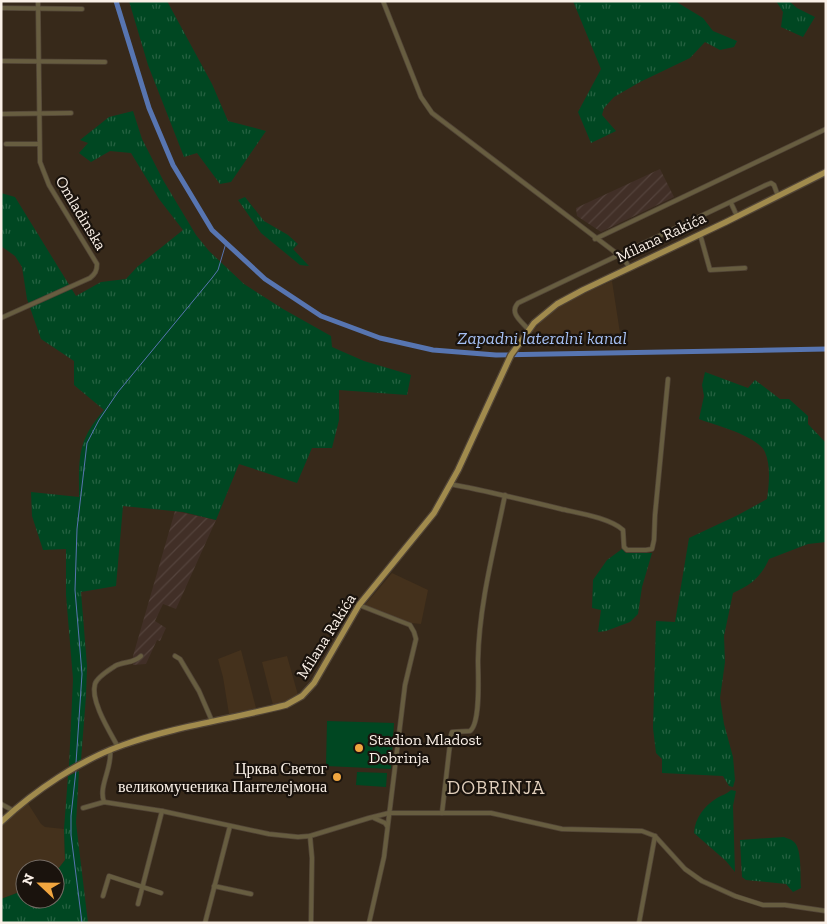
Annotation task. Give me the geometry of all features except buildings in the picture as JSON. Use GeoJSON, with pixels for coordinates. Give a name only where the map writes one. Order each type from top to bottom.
{"type":"FeatureCollection","features":[{"type":"Feature","properties":{"kind":"main road","name":"Milana Rakića"},"geometry":{"type":"LineString","coordinates":[[1,822],[37,792],[82,764],[110,750],[139,740],[212,721],[286,705],[302,696],[314,683],[359,605],[434,513],[450,484],[505,366],[528,329],[557,304],[826,172]]}},
{"type":"Feature","properties":{"kind":"street","name":"Omladinska"},"geometry":{"type":"LineString","coordinates":[[1,318],[90,278],[96,273],[97,269],[97,264],[45,177],[40,162],[38,1]]}},
{"type":"Feature","properties":{"kind":"street"},"geometry":{"type":"LineString","coordinates":[[383,1],[421,97],[432,113],[595,239],[624,259],[628,268]]}},
{"type":"Feature","properties":{"kind":"street"},"geometry":{"type":"LineString","coordinates":[[1,8],[82,9]]}},
{"type":"Feature","properties":{"kind":"street"},"geometry":{"type":"LineString","coordinates":[[1,61],[105,62]]}},
{"type":"Feature","properties":{"kind":"street"},"geometry":{"type":"LineString","coordinates":[[1,114],[71,113]]}},
{"type":"Feature","properties":{"kind":"street"},"geometry":{"type":"LineString","coordinates":[[595,239],[826,129]]}},
{"type":"Feature","properties":{"kind":"street"},"geometry":{"type":"LineString","coordinates":[[6,144],[39,144]]}},
{"type":"Feature","properties":{"kind":"street"},"geometry":{"type":"LineString","coordinates":[[528,329],[514,313],[518,303],[771,183],[774,185],[778,196]]}},
{"type":"Feature","properties":{"kind":"street"},"geometry":{"type":"LineString","coordinates":[[731,202],[737,216]]}},
{"type":"Feature","properties":{"kind":"street"},"geometry":{"type":"LineString","coordinates":[[700,234],[710,270],[745,268]]}},
{"type":"Feature","properties":{"kind":"street"},"geometry":{"type":"LineString","coordinates":[[450,484],[587,515],[619,526],[623,530],[624,547],[627,550],[652,549],[668,379]]}},
{"type":"Feature","properties":{"kind":"street"},"geometry":{"type":"LineString","coordinates":[[442,813],[452,732],[456,730],[470,731],[475,724],[478,700],[480,624],[505,495]]}},
{"type":"Feature","properties":{"kind":"street"},"geometry":{"type":"LineString","coordinates":[[359,605],[410,625],[416,639],[404,685],[384,857],[368,923]]}},
{"type":"Feature","properties":{"kind":"street"},"geometry":{"type":"LineString","coordinates":[[118,747],[99,709],[94,691],[95,683],[115,666],[134,662],[140,656]]}},
{"type":"Feature","properties":{"kind":"street"},"geometry":{"type":"LineString","coordinates":[[175,656],[180,659],[212,721]]}},
{"type":"Feature","properties":{"kind":"street"},"geometry":{"type":"LineString","coordinates":[[104,802],[102,795],[111,760],[110,750]]}},
{"type":"Feature","properties":{"kind":"street"},"geometry":{"type":"LineString","coordinates":[[83,808],[104,802],[162,811],[278,835],[298,837],[310,836],[389,813],[491,812],[562,829],[635,830],[655,836],[685,869],[702,881],[735,896],[763,905],[805,907],[826,911]]}},
{"type":"Feature","properties":{"kind":"street"},"geometry":{"type":"LineString","coordinates":[[1,804],[14,811]]}},
{"type":"Feature","properties":{"kind":"street"},"geometry":{"type":"LineString","coordinates":[[138,904],[162,811]]}},
{"type":"Feature","properties":{"kind":"street"},"geometry":{"type":"LineString","coordinates":[[372,817],[385,823],[387,827]]}},
{"type":"Feature","properties":{"kind":"street"},"geometry":{"type":"LineString","coordinates":[[205,923],[230,826]]}},
{"type":"Feature","properties":{"kind":"street"},"geometry":{"type":"LineString","coordinates":[[310,836],[312,858],[311,923]]}},
{"type":"Feature","properties":{"kind":"street"},"geometry":{"type":"LineString","coordinates":[[640,923],[655,836]]}},
{"type":"Feature","properties":{"kind":"street"},"geometry":{"type":"LineString","coordinates":[[104,896],[109,876],[161,893]]}},
{"type":"Feature","properties":{"kind":"street"},"geometry":{"type":"LineString","coordinates":[[214,886],[251,894]]}},
{"type":"Feature","properties":{"kind":"shaded area"},"geometry":{"type":"Polygon","coordinates":[[[660,169],[674,197],[601,232],[577,216],[576,208],[660,169]]]}},
{"type":"Feature","properties":{"kind":"shaded area"},"geometry":{"type":"Polygon","coordinates":[[[612,281],[620,333],[568,336],[532,332],[545,317],[564,302],[612,281]]]}},
{"type":"Feature","properties":{"kind":"shaded area"},"geometry":{"type":"Polygon","coordinates":[[[175,511],[216,520],[176,609],[163,604],[155,621],[166,628],[160,641],[157,640],[146,664],[133,665],[133,656],[175,511]]]}},
{"type":"Feature","properties":{"kind":"shaded area"},"geometry":{"type":"Polygon","coordinates":[[[392,573],[428,590],[421,624],[411,623],[364,606],[392,573]]]}},
{"type":"Feature","properties":{"kind":"shaded area"},"geometry":{"type":"Polygon","coordinates":[[[241,650],[256,708],[229,714],[218,659],[241,650]]]}},
{"type":"Feature","properties":{"kind":"shaded area"},"geometry":{"type":"Polygon","coordinates":[[[287,656],[298,695],[288,701],[273,705],[262,662],[287,656]]]}},
{"type":"Feature","properties":{"kind":"shaded area"},"geometry":{"type":"Polygon","coordinates":[[[27,802],[45,827],[64,829],[65,859],[15,859],[15,894],[1,899],[1,827],[27,802]]]}},
{"type":"Feature","properties":{"kind":"green space"},"geometry":{"type":"Polygon","coordinates":[[[129,1],[167,1],[212,84],[228,121],[266,131],[231,182],[220,184],[197,153],[184,157],[148,65],[129,1]]]}},
{"type":"Feature","properties":{"kind":"green space"},"geometry":{"type":"Polygon","coordinates":[[[573,1],[675,1],[703,18],[713,31],[737,41],[734,47],[720,50],[705,42],[690,58],[614,97],[604,108],[602,115],[616,131],[591,143],[578,112],[601,69],[573,1]]]}},
{"type":"Feature","properties":{"kind":"green space"},"geometry":{"type":"Polygon","coordinates":[[[776,1],[789,1],[797,8],[815,17],[803,37],[781,27],[783,12],[776,1]]]}},
{"type":"Feature","properties":{"kind":"green space"},"geometry":{"type":"Polygon","coordinates":[[[133,111],[142,139],[163,180],[196,235],[209,251],[244,284],[331,336],[332,347],[364,361],[411,375],[407,395],[339,390],[339,420],[332,448],[312,448],[297,483],[239,464],[216,520],[183,512],[123,506],[116,586],[81,592],[87,666],[86,696],[81,760],[69,767],[73,679],[66,595],[66,549],[43,550],[32,516],[31,492],[79,497],[81,450],[89,431],[104,410],[74,385],[74,361],[41,339],[27,299],[22,267],[15,256],[1,246],[1,193],[15,197],[76,296],[101,282],[126,279],[137,267],[183,230],[159,199],[131,153],[110,151],[91,162],[79,153],[88,143],[80,140],[109,117],[133,111]]]}},
{"type":"Feature","properties":{"kind":"green space"},"geometry":{"type":"Polygon","coordinates":[[[245,197],[264,221],[288,235],[298,244],[293,249],[309,266],[300,265],[261,233],[238,200],[245,197]]]}},
{"type":"Feature","properties":{"kind":"green space"},"geometry":{"type":"Polygon","coordinates":[[[705,372],[748,388],[755,380],[780,399],[789,399],[808,416],[808,424],[826,443],[826,542],[808,544],[769,559],[763,571],[755,580],[733,593],[724,636],[725,662],[720,698],[724,724],[733,757],[735,780],[733,787],[729,786],[723,776],[662,773],[662,759],[656,753],[653,728],[656,621],[675,622],[689,538],[767,499],[769,469],[765,452],[761,446],[745,436],[699,419],[704,396],[702,385],[705,372]]]}},
{"type":"Feature","properties":{"kind":"green space"},"geometry":{"type":"Polygon","coordinates":[[[622,549],[626,553],[652,553],[642,587],[638,614],[630,622],[598,632],[601,610],[592,608],[593,580],[607,560],[622,549]]]}},
{"type":"Feature","properties":{"kind":"green space","name":"Stadion Mladost Dobrinja"},"geometry":{"type":"Polygon","coordinates":[[[327,721],[394,723],[391,769],[326,766],[327,721]]]}},
{"type":"Feature","properties":{"kind":"green space"},"geometry":{"type":"Polygon","coordinates":[[[79,771],[76,823],[88,923],[1,923],[1,899],[15,894],[15,909],[65,909],[64,829],[68,776],[79,771]]]}},
{"type":"Feature","properties":{"kind":"green space"},"geometry":{"type":"Polygon","coordinates":[[[357,772],[387,773],[386,787],[356,785],[357,772]]]}},
{"type":"Feature","properties":{"kind":"green space"},"geometry":{"type":"Polygon","coordinates":[[[731,790],[736,791],[733,806],[735,872],[726,861],[694,833],[698,817],[704,809],[712,801],[731,790]]]}},
{"type":"Feature","properties":{"kind":"green space"},"geometry":{"type":"Polygon","coordinates":[[[784,837],[793,841],[797,847],[800,858],[801,888],[793,892],[786,884],[746,880],[742,877],[740,840],[784,837]]]}},
{"type":"Feature","properties":{"kind":"waterway","name":"Zapadni lateralni kanal"},"geometry":{"type":"LineString","coordinates":[[116,1],[149,108],[173,165],[212,230],[265,279],[321,316],[380,338],[433,350],[496,355],[826,349]]}},
{"type":"Feature","properties":{"kind":"waterway"},"geometry":{"type":"LineString","coordinates":[[76,763],[82,674],[75,590],[77,529],[87,443],[99,420],[118,392],[218,270],[226,243]]}},
{"type":"Feature","properties":{"kind":"waterway"},"geometry":{"type":"LineString","coordinates":[[76,770],[71,835],[82,923]]}},
{"type":"Feature","properties":{"kind":"place","name":"Stadion Mladost Dobrinja"},"geometry":{"type":"Point","coordinates":[359,748]}},
{"type":"Feature","properties":{"kind":"place","name":"Црква Светог великомученика Пантелејмона"},"geometry":{"type":"Point","coordinates":[337,777]}},
{"type":"Feature","properties":{"kind":"district","name":"DOBRINJA"},"geometry":{"type":"Point","coordinates":[496,787]}}]}
